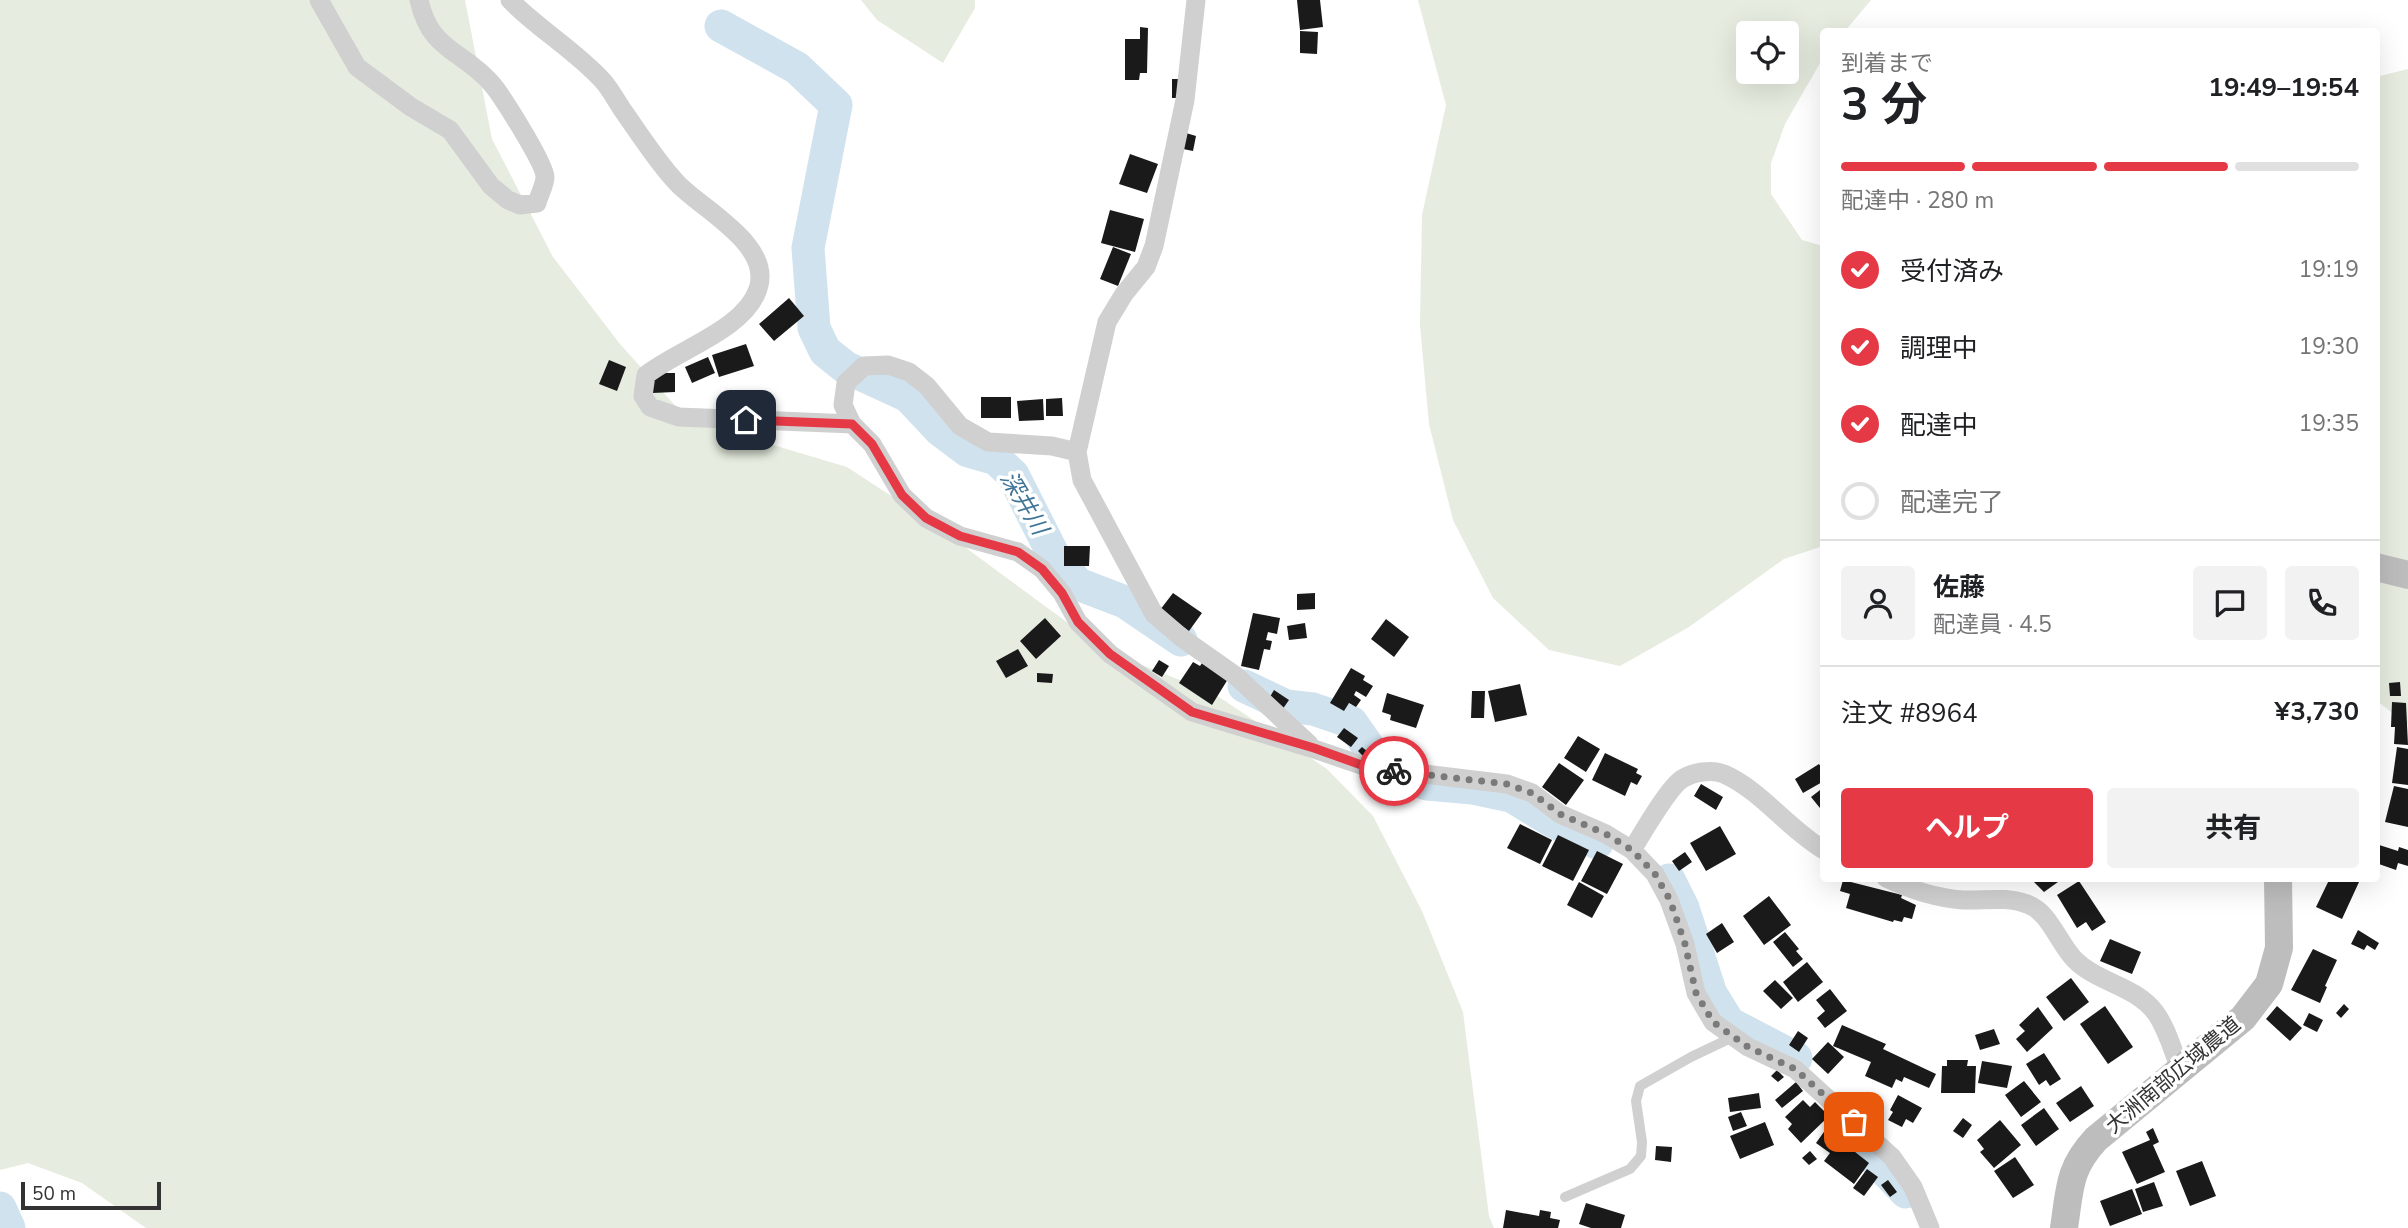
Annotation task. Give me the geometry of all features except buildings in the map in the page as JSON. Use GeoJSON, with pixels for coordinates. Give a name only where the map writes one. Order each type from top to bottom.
{"type":"FeatureCollection","features":[{"type":"Feature","properties":{"kind":"street"},"geometry":{"type":"LineString","coordinates":[[320,0],[357,67],[411,107],[450,130],[491,186],[508,200],[520,205],[537,203],[545,177],[540,161],[493,84],[433,35],[422,16],[419,0]]}},
{"type":"Feature","properties":{"kind":"street"},"geometry":{"type":"LineString","coordinates":[[510,0],[604,82],[641,137],[679,185],[733,230],[751,250],[758,267],[759,287],[748,310],[716,334],[666,360],[646,375],[643,396],[650,407],[679,417],[852,424]]}},
{"type":"Feature","properties":{"kind":"street"},"geometry":{"type":"LineString","coordinates":[[1196,0],[1185,100],[1154,246],[1146,267],[1124,294],[1107,322],[1077,452],[1082,480],[1154,614],[1182,638],[1236,676],[1314,748]]}},
{"type":"Feature","properties":{"kind":"street"},"geometry":{"type":"LineString","coordinates":[[1077,452],[1052,446],[988,442],[960,426],[927,386],[909,372],[888,365],[864,366],[846,383],[843,405],[852,424],[872,444],[902,495],[926,518],[960,536],[1018,552],[1042,569],[1062,593],[1078,622],[1110,654],[1192,712],[1314,748],[1367,767],[1507,784],[1532,793],[1560,814],[1606,834],[1632,850],[1655,874],[1670,900],[1685,944],[1696,993],[1713,1022],[1748,1047],[1795,1069],[1892,1157],[1913,1187],[1930,1228]]}},
{"type":"Feature","properties":{"kind":"street"},"geometry":{"type":"LineString","coordinates":[[2380,568],[2408,575]]}},
{"type":"Feature","properties":{"kind":"street"},"geometry":{"type":"LineString","coordinates":[[1632,850],[1681,780],[1699,772],[1722,773],[1762,800],[1805,839],[1820,848]]}},
{"type":"Feature","properties":{"kind":"street"},"geometry":{"type":"LineString","coordinates":[[1896,882],[1938,898],[2011,900],[2029,904],[2042,913],[2062,946],[2076,961],[2094,975],[2122,986],[2142,998],[2156,1014],[2181,1071]]}},
{"type":"Feature","properties":{"kind":"street","name":"大洲南部広域農道"},"geometry":{"type":"LineString","coordinates":[[2064,1228],[2072,1176],[2081,1155],[2096,1139],[2243,1018],[2269,984],[2279,948],[2278,882]]}},
{"type":"Feature","properties":{"kind":"lane"},"geometry":{"type":"LineString","coordinates":[[1565,1198],[1630,1169],[1641,1156],[1642,1142],[1636,1101],[1640,1087],[1734,1037]]}},
{"type":"Feature","properties":{"kind":"shaded area"},"geometry":{"type":"Polygon","coordinates":[[[0,0],[465,0],[492,139],[553,257],[620,344],[680,411],[733,433],[847,467],[931,522],[1106,651],[1213,693],[1327,769],[1373,816],[1422,911],[1463,1012],[1489,1216],[1494,1228],[146,1228],[82,1183],[28,1163],[0,1170],[0,0]]]}},
{"type":"Feature","properties":{"kind":"shaded area"},"geometry":{"type":"Polygon","coordinates":[[[861,0],[975,0],[975,8],[943,63],[877,20],[861,0]]]}},
{"type":"Feature","properties":{"kind":"shaded area"},"geometry":{"type":"Polygon","coordinates":[[[1418,0],[1871,0],[1848,28],[1820,28],[1820,63],[1785,124],[1771,163],[1771,194],[1802,240],[1820,245],[1820,547],[1784,559],[1689,627],[1620,666],[1549,650],[1493,598],[1453,520],[1429,424],[1420,325],[1422,215],[1446,105],[1418,0]]]}},
{"type":"Feature","properties":{"kind":"shaded area"},"geometry":{"type":"Polygon","coordinates":[[[2408,69],[2408,725],[2380,703],[2380,76],[2408,69]]]}},
{"type":"Feature","properties":{"kind":"waterway","name":"深井川"},"geometry":{"type":"LineString","coordinates":[[721,26],[797,68],[836,105],[808,248],[814,328],[825,351],[845,367],[908,396],[940,430],[968,451],[996,459],[1013,475],[1054,556],[1078,584],[1125,602],[1181,640]]}},
{"type":"Feature","properties":{"kind":"waterway","name":"深井川"},"geometry":{"type":"LineString","coordinates":[[1244,686],[1286,706],[1313,709],[1351,722],[1372,752],[1397,773],[1427,784],[1473,788],[1511,796],[1554,822],[1597,843]]}},
{"type":"Feature","properties":{"kind":"waterway","name":"深井川"},"geometry":{"type":"LineString","coordinates":[[1669,880],[1683,908],[1711,994],[1729,1023],[1796,1058]]}},
{"type":"Feature","properties":{"kind":"waterway","name":"深井川"},"geometry":{"type":"LineString","coordinates":[[1844,1128],[1906,1192]]}},
{"type":"Feature","properties":{"kind":"waterway"},"geometry":{"type":"LineString","coordinates":[[0,1208],[9,1228]]}},
{"type":"Feature","properties":{"kind":"way so far"},"geometry":{"type":"LineString","coordinates":[[1394,771],[1507,784],[1532,793],[1560,814],[1606,834],[1632,850],[1655,874],[1670,900],[1685,944],[1696,993],[1713,1022],[1748,1047],[1795,1069],[1854,1122]]}},
{"type":"Feature","properties":{"kind":"route"},"geometry":{"type":"LineString","coordinates":[[746,420],[852,424],[872,444],[902,495],[926,518],[960,536],[1018,552],[1042,569],[1062,593],[1078,622],[1110,654],[1159,691],[1192,712],[1314,748],[1367,767],[1394,771]]}}]}
